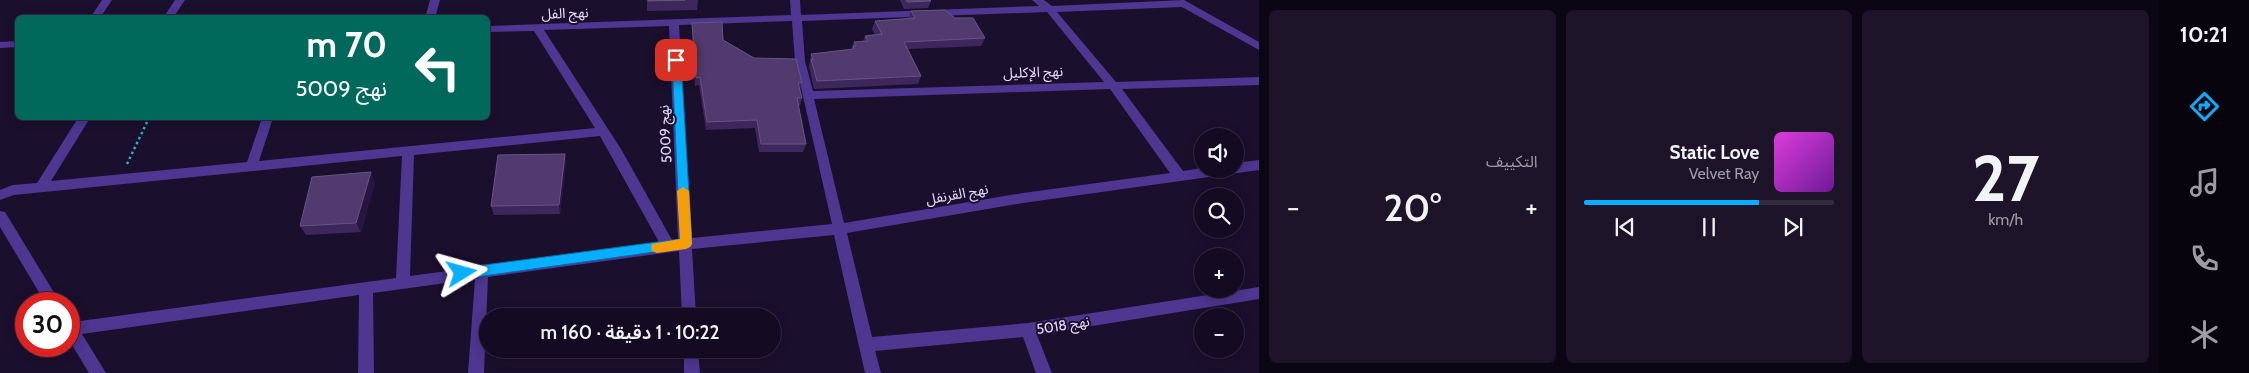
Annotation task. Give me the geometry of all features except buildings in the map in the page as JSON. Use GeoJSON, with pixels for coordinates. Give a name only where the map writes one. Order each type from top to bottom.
{"type":"FeatureCollection","features":[{"type":"Feature","properties":{"kind":"street"},"geometry":{"type":"LineString","coordinates":[[97,15],[107,0]]}},
{"type":"Feature","properties":{"kind":"street"},"geometry":{"type":"LineString","coordinates":[[170,15],[180,0]]}},
{"type":"Feature","properties":{"kind":"street"},"geometry":{"type":"LineString","coordinates":[[431,15],[435,0]]}},
{"type":"Feature","properties":{"kind":"street"},"geometry":{"type":"LineString","coordinates":[[795,0],[800,61],[873,373]]}},
{"type":"Feature","properties":{"kind":"street"},"geometry":{"type":"LineString","coordinates":[[1037,0],[1049,8],[1113,85],[1180,177]]}},
{"type":"Feature","properties":{"kind":"street"},"geometry":{"type":"LineString","coordinates":[[1181,1],[1259,51]]}},
{"type":"Feature","properties":{"kind":"street","name":"نهج الفل"},"geometry":{"type":"LineString","coordinates":[[490,29],[674,24],[1181,1]]}},
{"type":"Feature","properties":{"kind":"street"},"geometry":{"type":"LineString","coordinates":[[933,4],[944,13]]}},
{"type":"Feature","properties":{"kind":"street","name":"نهج 5009"},"geometry":{"type":"LineString","coordinates":[[674,24],[689,308]]}},
{"type":"Feature","properties":{"kind":"street"},"geometry":{"type":"LineString","coordinates":[[536,28],[604,131],[668,246]]}},
{"type":"Feature","properties":{"kind":"street"},"geometry":{"type":"LineString","coordinates":[[1242,39],[1259,47]]}},
{"type":"Feature","properties":{"kind":"street"},"geometry":{"type":"LineString","coordinates":[[0,45],[15,44]]}},
{"type":"Feature","properties":{"kind":"street","name":"نهج الإكليل"},"geometry":{"type":"LineString","coordinates":[[808,95],[1259,81]]}},
{"type":"Feature","properties":{"kind":"street"},"geometry":{"type":"LineString","coordinates":[[40,188],[83,120]]}},
{"type":"Feature","properties":{"kind":"street"},"geometry":{"type":"LineString","coordinates":[[251,167],[266,120]]}},
{"type":"Feature","properties":{"kind":"street"},"geometry":{"type":"LineString","coordinates":[[0,195],[13,190],[604,131]]}},
{"type":"Feature","properties":{"kind":"street"},"geometry":{"type":"LineString","coordinates":[[404,282],[408,151]]}},
{"type":"Feature","properties":{"kind":"street","name":"نهج القرنفل"},"geometry":{"type":"LineString","coordinates":[[1244,167],[1259,165]]}},
{"type":"Feature","properties":{"kind":"street","name":"نهج القرنفل"},"geometry":{"type":"LineString","coordinates":[[80,326],[668,246],[840,229],[1023,198],[1194,175]]}},
{"type":"Feature","properties":{"kind":"street"},"geometry":{"type":"LineString","coordinates":[[0,216],[47,292]]}},
{"type":"Feature","properties":{"kind":"street"},"geometry":{"type":"LineString","coordinates":[[476,373],[482,270]]}},
{"type":"Feature","properties":{"kind":"street"},"geometry":{"type":"LineString","coordinates":[[366,287],[366,373]]}},
{"type":"Feature","properties":{"kind":"street","name":"نهج 5018"},"geometry":{"type":"LineString","coordinates":[[865,344],[1028,330],[1259,293]]}},
{"type":"Feature","properties":{"kind":"street"},"geometry":{"type":"LineString","coordinates":[[1028,330],[1044,373]]}},
{"type":"Feature","properties":{"kind":"street"},"geometry":{"type":"LineString","coordinates":[[80,345],[98,373]]}},
{"type":"Feature","properties":{"kind":"street"},"geometry":{"type":"LineString","coordinates":[[691,358],[692,373]]}},
{"type":"Feature","properties":{"kind":"path"},"geometry":{"type":"LineString","coordinates":[[119,180],[148,120]]}},
{"type":"Feature","properties":{"kind":"slow traffic"},"geometry":{"type":"LineString","coordinates":[[657,247],[686,244],[683,191]]}},
{"type":"Feature","properties":{"kind":"route"},"geometry":{"type":"LineString","coordinates":[[462,273],[686,244],[676,60]]}}]}
